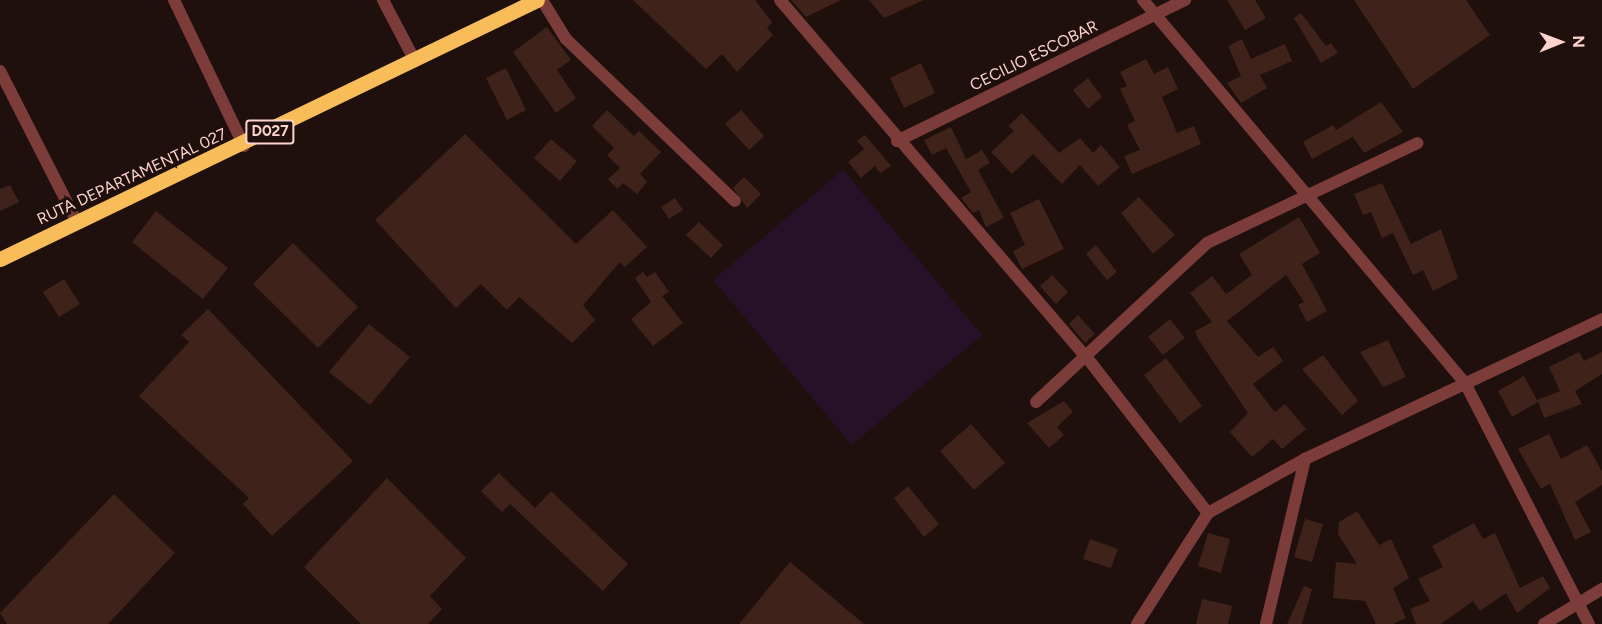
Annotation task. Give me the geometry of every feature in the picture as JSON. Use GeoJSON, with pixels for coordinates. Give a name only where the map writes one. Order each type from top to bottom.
{"type":"FeatureCollection","features":[{"type":"Feature","properties":{"kind":"main road","name":"RUTA DEPARTAMENTAL 027"},"geometry":{"type":"LineString","coordinates":[[0,258],[244,146],[540,0]]}},
{"type":"Feature","properties":{"kind":"street"},"geometry":{"type":"LineString","coordinates":[[174,0],[244,146]]}},
{"type":"Feature","properties":{"kind":"street"},"geometry":{"type":"LineString","coordinates":[[383,0],[415,61]]}},
{"type":"Feature","properties":{"kind":"street"},"geometry":{"type":"LineString","coordinates":[[540,0],[566,39],[735,201]]}},
{"type":"Feature","properties":{"kind":"street"},"geometry":{"type":"LineString","coordinates":[[780,0],[897,141],[1088,359],[1208,513]]}},
{"type":"Feature","properties":{"kind":"street"},"geometry":{"type":"LineString","coordinates":[[1143,0],[1466,383],[1589,624]]}},
{"type":"Feature","properties":{"kind":"street","name":"CECILIO ESCOBAR"},"geometry":{"type":"LineString","coordinates":[[897,141],[1185,0]]}},
{"type":"Feature","properties":{"kind":"street"},"geometry":{"type":"LineString","coordinates":[[0,71],[77,222]]}},
{"type":"Feature","properties":{"kind":"street"},"geometry":{"type":"LineString","coordinates":[[1036,402],[1088,359],[1207,243],[1418,143]]}},
{"type":"Feature","properties":{"kind":"street"},"geometry":{"type":"LineString","coordinates":[[1137,624],[1208,513],[1305,459],[1602,319]]}},
{"type":"Feature","properties":{"kind":"street"},"geometry":{"type":"LineString","coordinates":[[1266,624],[1305,459]]}},
{"type":"Feature","properties":{"kind":"street"},"geometry":{"type":"LineString","coordinates":[[1544,624],[1602,589]]}},
{"type":"Feature","properties":{"kind":"shaded area"},"geometry":{"type":"Polygon","coordinates":[[[843,170],[982,335],[852,445],[713,280],[843,170]]]}},
{"type":"Feature","properties":{"kind":"building"},"geometry":{"type":"Polygon","coordinates":[[[633,0],[755,0],[772,22],[767,28],[773,35],[737,72],[722,54],[706,69],[633,0]]]}},
{"type":"Feature","properties":{"kind":"building"},"geometry":{"type":"Polygon","coordinates":[[[791,0],[841,0],[806,17],[791,0]]]}},
{"type":"Feature","properties":{"kind":"building"},"geometry":{"type":"Polygon","coordinates":[[[869,0],[924,0],[884,18],[869,0]]]}},
{"type":"Feature","properties":{"kind":"building"},"geometry":{"type":"Polygon","coordinates":[[[1227,0],[1255,0],[1266,18],[1245,30],[1227,0]]]}},
{"type":"Feature","properties":{"kind":"building"},"geometry":{"type":"Polygon","coordinates":[[[1354,0],[1466,0],[1490,35],[1413,89],[1354,0]]]}},
{"type":"Feature","properties":{"kind":"building"},"geometry":{"type":"Polygon","coordinates":[[[1301,13],[1326,46],[1331,43],[1338,53],[1321,63],[1294,18],[1301,13]]]}},
{"type":"Feature","properties":{"kind":"building"},"geometry":{"type":"Polygon","coordinates":[[[547,27],[571,60],[557,70],[576,98],[556,113],[513,52],[547,27]]]}},
{"type":"Feature","properties":{"kind":"building"},"geometry":{"type":"Polygon","coordinates":[[[1242,39],[1251,59],[1285,44],[1292,61],[1260,75],[1267,88],[1241,103],[1227,83],[1241,76],[1228,46],[1242,39]]]}},
{"type":"Feature","properties":{"kind":"building"},"geometry":{"type":"Polygon","coordinates":[[[1146,59],[1154,74],[1168,67],[1178,89],[1162,97],[1177,133],[1194,126],[1201,144],[1132,174],[1124,156],[1140,150],[1127,125],[1135,121],[1120,89],[1127,86],[1120,72],[1146,59]]]}},
{"type":"Feature","properties":{"kind":"building"},"geometry":{"type":"Polygon","coordinates":[[[921,63],[935,93],[904,108],[890,78],[921,63]]]}},
{"type":"Feature","properties":{"kind":"building"},"geometry":{"type":"Polygon","coordinates":[[[506,68],[526,110],[507,120],[486,78],[506,68]]]}},
{"type":"Feature","properties":{"kind":"building"},"geometry":{"type":"Polygon","coordinates":[[[1088,78],[1102,97],[1088,109],[1073,90],[1088,78]]]}},
{"type":"Feature","properties":{"kind":"building"},"geometry":{"type":"Polygon","coordinates":[[[1381,102],[1403,132],[1364,153],[1353,137],[1312,159],[1303,142],[1333,125],[1336,130],[1381,102]]]}},
{"type":"Feature","properties":{"kind":"building"},"geometry":{"type":"Polygon","coordinates":[[[607,110],[634,136],[639,131],[661,152],[640,174],[647,182],[637,194],[623,183],[617,189],[608,179],[620,168],[607,155],[614,148],[592,126],[607,110]]]}},
{"type":"Feature","properties":{"kind":"building"},"geometry":{"type":"Polygon","coordinates":[[[741,110],[764,136],[749,150],[725,124],[741,110]]]}},
{"type":"Feature","properties":{"kind":"building"},"geometry":{"type":"Polygon","coordinates":[[[1022,113],[1059,153],[1080,138],[1093,153],[1101,145],[1120,167],[1098,186],[1080,165],[1062,184],[1033,154],[1012,174],[991,152],[1014,131],[1008,126],[1022,113]]]}},
{"type":"Feature","properties":{"kind":"building"},"geometry":{"type":"Polygon","coordinates":[[[951,127],[966,159],[982,150],[990,163],[978,170],[1004,218],[986,227],[979,210],[973,213],[961,198],[971,192],[946,148],[932,155],[924,140],[951,127]]]}},
{"type":"Feature","properties":{"kind":"building"},"geometry":{"type":"Polygon","coordinates":[[[465,134],[576,244],[613,210],[647,247],[625,267],[620,262],[583,305],[595,320],[572,343],[519,297],[507,310],[481,284],[456,308],[375,220],[465,134]]]}},
{"type":"Feature","properties":{"kind":"building"},"geometry":{"type":"Polygon","coordinates":[[[865,135],[891,166],[880,173],[875,166],[861,178],[848,162],[864,149],[857,141],[865,135]]]}},
{"type":"Feature","properties":{"kind":"building"},"geometry":{"type":"Polygon","coordinates":[[[551,139],[577,161],[560,181],[534,158],[551,139]]]}},
{"type":"Feature","properties":{"kind":"building"},"geometry":{"type":"Polygon","coordinates":[[[744,177],[761,194],[747,208],[733,188],[744,177]]]}},
{"type":"Feature","properties":{"kind":"building"},"geometry":{"type":"Polygon","coordinates":[[[1382,183],[1411,244],[1441,229],[1458,278],[1433,291],[1423,270],[1413,275],[1393,233],[1382,238],[1371,212],[1363,215],[1354,194],[1382,183]]]}},
{"type":"Feature","properties":{"kind":"building"},"geometry":{"type":"Polygon","coordinates":[[[10,185],[19,202],[0,211],[0,189],[10,185]]]}},
{"type":"Feature","properties":{"kind":"building"},"geometry":{"type":"Polygon","coordinates":[[[1139,197],[1175,235],[1153,254],[1121,213],[1139,197]]]}},
{"type":"Feature","properties":{"kind":"building"},"geometry":{"type":"Polygon","coordinates":[[[675,198],[683,210],[669,219],[661,207],[675,198]]]}},
{"type":"Feature","properties":{"kind":"building"},"geometry":{"type":"Polygon","coordinates":[[[1039,199],[1064,249],[1022,269],[1013,251],[1025,245],[1010,213],[1039,199]]]}},
{"type":"Feature","properties":{"kind":"building"},"geometry":{"type":"Polygon","coordinates":[[[156,211],[228,268],[203,299],[132,242],[156,211]]]}},
{"type":"Feature","properties":{"kind":"building"},"geometry":{"type":"Polygon","coordinates":[[[1299,217],[1320,253],[1302,264],[1327,311],[1307,322],[1298,305],[1304,302],[1286,275],[1227,321],[1258,357],[1273,347],[1283,361],[1253,384],[1275,412],[1285,404],[1306,429],[1282,449],[1273,439],[1252,457],[1230,432],[1248,413],[1198,339],[1195,331],[1212,322],[1190,293],[1212,276],[1226,294],[1252,275],[1239,254],[1299,217]]]}},
{"type":"Feature","properties":{"kind":"building"},"geometry":{"type":"Polygon","coordinates":[[[699,222],[723,245],[711,258],[686,235],[699,222]]]}},
{"type":"Feature","properties":{"kind":"building"},"geometry":{"type":"Polygon","coordinates":[[[293,243],[358,307],[318,348],[253,284],[293,243]]]}},
{"type":"Feature","properties":{"kind":"building"},"geometry":{"type":"Polygon","coordinates":[[[1096,245],[1117,272],[1107,280],[1086,254],[1096,245]]]}},
{"type":"Feature","properties":{"kind":"building"},"geometry":{"type":"Polygon","coordinates":[[[643,272],[647,277],[655,272],[669,292],[662,296],[683,323],[653,346],[631,319],[651,302],[635,278],[643,272]]]}},
{"type":"Feature","properties":{"kind":"building"},"geometry":{"type":"Polygon","coordinates":[[[1052,275],[1068,292],[1056,304],[1040,286],[1052,275]]]}},
{"type":"Feature","properties":{"kind":"building"},"geometry":{"type":"Polygon","coordinates":[[[64,279],[80,304],[59,317],[43,292],[64,279]]]}},
{"type":"Feature","properties":{"kind":"building"},"geometry":{"type":"Polygon","coordinates":[[[208,309],[353,461],[272,536],[243,504],[249,498],[139,396],[189,342],[181,335],[208,309]]]}},
{"type":"Feature","properties":{"kind":"building"},"geometry":{"type":"Polygon","coordinates":[[[1078,315],[1095,334],[1085,343],[1069,324],[1078,315]]]}},
{"type":"Feature","properties":{"kind":"building"},"geometry":{"type":"Polygon","coordinates":[[[1170,319],[1185,338],[1163,355],[1148,337],[1170,319]]]}},
{"type":"Feature","properties":{"kind":"building"},"geometry":{"type":"Polygon","coordinates":[[[369,324],[410,357],[370,405],[329,372],[369,324]]]}},
{"type":"Feature","properties":{"kind":"building"},"geometry":{"type":"Polygon","coordinates":[[[1388,340],[1406,377],[1383,387],[1360,352],[1388,340]]]}},
{"type":"Feature","properties":{"kind":"building"},"geometry":{"type":"Polygon","coordinates":[[[1579,352],[1584,361],[1602,352],[1602,374],[1575,391],[1582,404],[1544,418],[1538,402],[1512,417],[1498,391],[1524,376],[1537,400],[1560,391],[1549,367],[1579,352]]]}},
{"type":"Feature","properties":{"kind":"building"},"geometry":{"type":"Polygon","coordinates":[[[1323,355],[1358,401],[1342,415],[1302,369],[1323,355]]]}},
{"type":"Feature","properties":{"kind":"building"},"geometry":{"type":"Polygon","coordinates":[[[1166,358],[1202,406],[1180,423],[1144,375],[1166,358]]]}},
{"type":"Feature","properties":{"kind":"building"},"geometry":{"type":"Polygon","coordinates":[[[1064,401],[1073,412],[1057,427],[1064,435],[1049,448],[1027,423],[1064,401]]]}},
{"type":"Feature","properties":{"kind":"building"},"geometry":{"type":"Polygon","coordinates":[[[971,424],[1005,463],[974,490],[940,451],[971,424]]]}},
{"type":"Feature","properties":{"kind":"building"},"geometry":{"type":"Polygon","coordinates":[[[1549,434],[1561,459],[1587,445],[1602,471],[1602,485],[1575,502],[1591,532],[1575,540],[1550,484],[1541,489],[1518,449],[1549,434]]]}},
{"type":"Feature","properties":{"kind":"building"},"geometry":{"type":"Polygon","coordinates":[[[499,473],[535,508],[551,491],[628,564],[603,591],[510,504],[502,512],[481,491],[499,473]]]}},
{"type":"Feature","properties":{"kind":"building"},"geometry":{"type":"Polygon","coordinates":[[[387,478],[466,558],[430,596],[442,609],[428,624],[361,624],[304,567],[387,478]]]}},
{"type":"Feature","properties":{"kind":"building"},"geometry":{"type":"Polygon","coordinates":[[[908,486],[939,524],[924,537],[894,498],[908,486]]]}},
{"type":"Feature","properties":{"kind":"building"},"geometry":{"type":"Polygon","coordinates":[[[114,494],[175,553],[108,624],[7,624],[0,613],[114,494]]]}},
{"type":"Feature","properties":{"kind":"building"},"geometry":{"type":"Polygon","coordinates":[[[1357,511],[1379,545],[1391,539],[1409,578],[1393,588],[1406,618],[1393,624],[1376,624],[1365,601],[1333,598],[1336,562],[1357,564],[1338,534],[1339,522],[1357,511]]]}},
{"type":"Feature","properties":{"kind":"building"},"geometry":{"type":"Polygon","coordinates":[[[1305,519],[1323,524],[1312,562],[1294,557],[1305,519]]]}},
{"type":"Feature","properties":{"kind":"building"},"geometry":{"type":"Polygon","coordinates":[[[1474,523],[1483,539],[1495,533],[1520,588],[1543,576],[1550,588],[1517,613],[1506,593],[1480,611],[1473,601],[1441,624],[1416,624],[1410,609],[1430,601],[1418,579],[1443,567],[1432,546],[1474,523]]]}},
{"type":"Feature","properties":{"kind":"building"},"geometry":{"type":"Polygon","coordinates":[[[1208,533],[1230,539],[1221,573],[1198,566],[1208,533]]]}},
{"type":"Feature","properties":{"kind":"building"},"geometry":{"type":"Polygon","coordinates":[[[1090,539],[1118,549],[1111,568],[1083,559],[1090,539]]]}},
{"type":"Feature","properties":{"kind":"building"},"geometry":{"type":"Polygon","coordinates":[[[790,562],[864,624],[739,624],[790,562]]]}},
{"type":"Feature","properties":{"kind":"building"},"geometry":{"type":"Polygon","coordinates":[[[1304,586],[1312,589],[1302,624],[1287,624],[1304,586]]]}},
{"type":"Feature","properties":{"kind":"building"},"geometry":{"type":"Polygon","coordinates":[[[1202,599],[1232,606],[1228,624],[1196,624],[1202,599]]]}}]}
